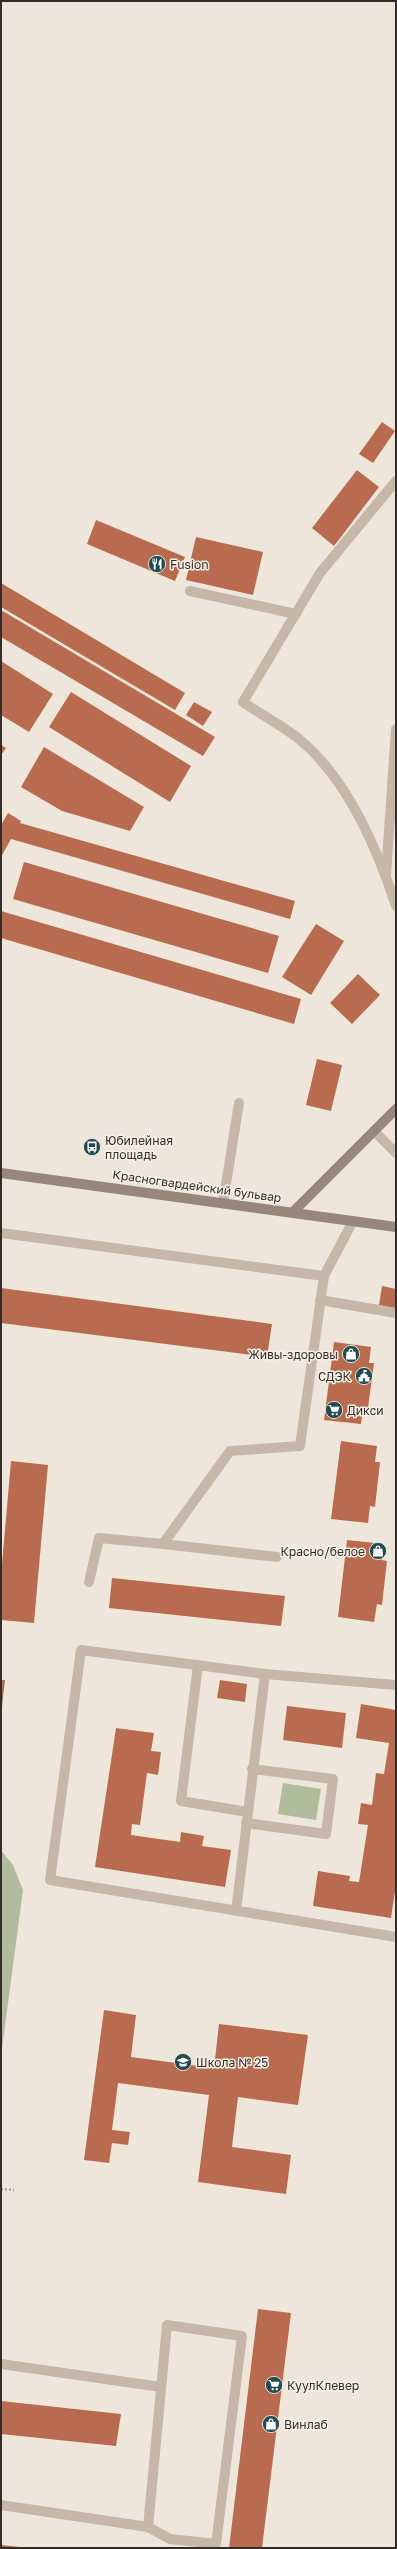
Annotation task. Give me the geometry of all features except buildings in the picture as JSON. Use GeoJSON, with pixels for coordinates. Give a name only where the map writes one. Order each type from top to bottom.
{"type":"FeatureCollection","features":[{"type":"Feature","properties":{"kind":"street"},"geometry":{"type":"LineString","coordinates":[[396,481],[320,573],[243,702],[298,739],[329,768],[355,809],[396,906]]}},
{"type":"Feature","properties":{"kind":"street"},"geometry":{"type":"LineString","coordinates":[[190,591],[296,614]]}},
{"type":"Feature","properties":{"kind":"street"},"geometry":{"type":"LineString","coordinates":[[385,877],[396,730]]}},
{"type":"Feature","properties":{"kind":"street"},"geometry":{"type":"LineString","coordinates":[[222,1203],[239,1103]]}},
{"type":"Feature","properties":{"kind":"street","name":"Красногвардейский бульвар"},"geometry":{"type":"LineString","coordinates":[[1,1173],[293,1212],[396,1108]]}},
{"type":"Feature","properties":{"kind":"street"},"geometry":{"type":"LineString","coordinates":[[374,1131],[396,1153]]}},
{"type":"Feature","properties":{"kind":"street"},"geometry":{"type":"LineString","coordinates":[[293,1212],[396,1227]]}},
{"type":"Feature","properties":{"kind":"street"},"geometry":{"type":"LineString","coordinates":[[163,1544],[230,1452],[300,1446],[324,1276],[353,1221]]}},
{"type":"Feature","properties":{"kind":"street"},"geometry":{"type":"LineString","coordinates":[[1,1233],[324,1276]]}},
{"type":"Feature","properties":{"kind":"street"},"geometry":{"type":"LineString","coordinates":[[320,1300],[396,1313]]}},
{"type":"Feature","properties":{"kind":"street"},"geometry":{"type":"LineString","coordinates":[[89,1582],[99,1538],[277,1557]]}},
{"type":"Feature","properties":{"kind":"street"},"geometry":{"type":"LineString","coordinates":[[396,1685],[265,1674],[81,1650],[50,1880],[396,1937]]}},
{"type":"Feature","properties":{"kind":"street"},"geometry":{"type":"LineString","coordinates":[[198,1665],[181,1801],[248,1812]]}},
{"type":"Feature","properties":{"kind":"street"},"geometry":{"type":"LineString","coordinates":[[236,1911],[252,1768],[265,1674]]}},
{"type":"Feature","properties":{"kind":"street"},"geometry":{"type":"LineString","coordinates":[[246,1823],[326,1834],[333,1779],[252,1768]]}},
{"type":"Feature","properties":{"kind":"street"},"geometry":{"type":"LineString","coordinates":[[1,2505],[148,2527],[169,2543],[216,2544],[242,2336],[167,2325],[148,2527]]}},
{"type":"Feature","properties":{"kind":"street"},"geometry":{"type":"LineString","coordinates":[[1,2364],[161,2387]]}},
{"type":"Feature","properties":{"kind":"path"},"geometry":{"type":"LineString","coordinates":[[1,2189],[14,2190]]}},
{"type":"Feature","properties":{"kind":"green space"},"geometry":{"type":"Polygon","coordinates":[[[283,1783],[321,1789],[316,1820],[278,1814],[283,1783]]]}},
{"type":"Feature","properties":{"kind":"green space"},"geometry":{"type":"Polygon","coordinates":[[[1,1850],[13,1865],[23,1890],[1,2056],[1,1850]]]}},
{"type":"Feature","properties":{"kind":"place","name":"Fusion"},"geometry":{"type":"Point","coordinates":[157,564]}},
{"type":"Feature","properties":{"kind":"place","name":"Юбилейная площадь"},"geometry":{"type":"Point","coordinates":[92,1147]}},
{"type":"Feature","properties":{"kind":"place","name":"Живы-здоровы"},"geometry":{"type":"Point","coordinates":[351,1354]}},
{"type":"Feature","properties":{"kind":"place","name":"СДЭК"},"geometry":{"type":"Point","coordinates":[364,1376]}},
{"type":"Feature","properties":{"kind":"place","name":"Дикси"},"geometry":{"type":"Point","coordinates":[334,1410]}},
{"type":"Feature","properties":{"kind":"place","name":"Красно/белое"},"geometry":{"type":"Point","coordinates":[378,1551]}},
{"type":"Feature","properties":{"kind":"place","name":"Школа № 25"},"geometry":{"type":"Point","coordinates":[183,2062]}},
{"type":"Feature","properties":{"kind":"place","name":"КуулКлевер"},"geometry":{"type":"Point","coordinates":[274,2385]}},
{"type":"Feature","properties":{"kind":"place","name":"Винлаб"},"geometry":{"type":"Point","coordinates":[271,2424]}}]}
